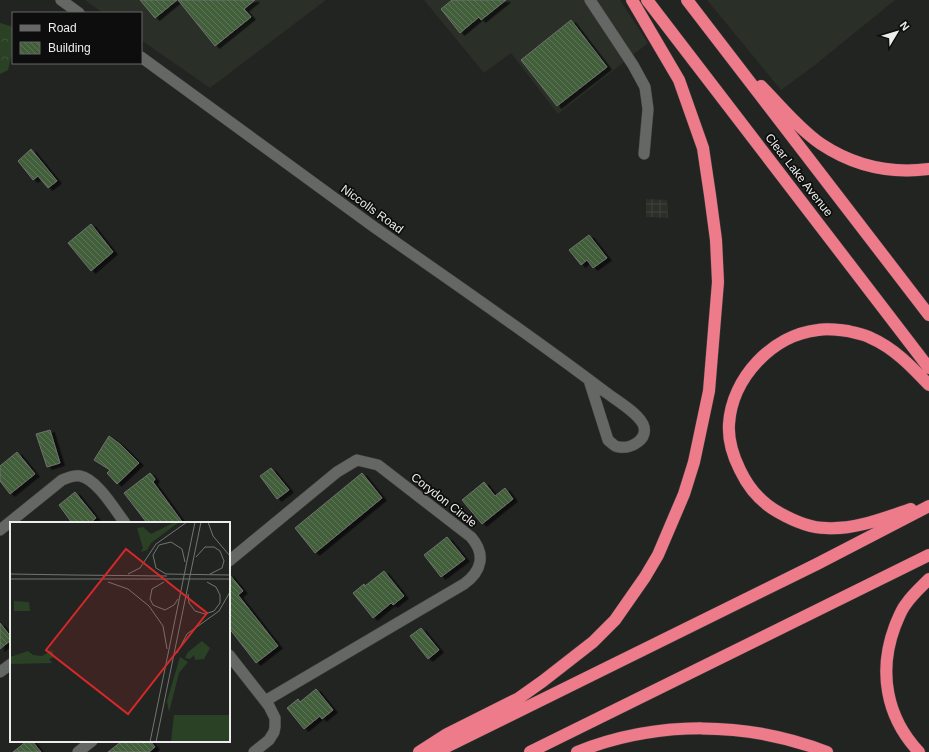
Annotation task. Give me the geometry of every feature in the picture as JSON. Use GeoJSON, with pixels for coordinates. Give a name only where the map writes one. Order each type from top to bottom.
{"type":"FeatureCollection","features":[{"type":"Feature","properties":{"kind":"highway"},"geometry":{"type":"LineString","coordinates":[[419,752],[447,734],[519,698],[593,642],[615,620],[642,583],[658,555],[684,494],[694,462],[709,391],[718,282],[716,240],[710,195],[703,148],[679,80],[632,0]]}},
{"type":"Feature","properties":{"kind":"highway","name":"Clear Lake Avenue"},"geometry":{"type":"LineString","coordinates":[[647,0],[929,368]]}},
{"type":"Feature","properties":{"kind":"highway","name":"Clear Lake Avenue"},"geometry":{"type":"LineString","coordinates":[[687,0],[929,315]]}},
{"type":"Feature","properties":{"kind":"highway"},"geometry":{"type":"LineString","coordinates":[[724,49],[804,130],[821,144],[838,154],[866,165],[885,170],[929,169]]}},
{"type":"Feature","properties":{"kind":"highway"},"geometry":{"type":"LineString","coordinates":[[929,386],[902,358],[871,337],[835,329],[817,330],[791,338],[765,354],[756,362],[739,388],[733,404],[729,424],[731,444],[736,461],[746,483],[757,498],[788,518],[806,525],[825,528],[840,528],[859,525],[929,503]]}},
{"type":"Feature","properties":{"kind":"highway"},"geometry":{"type":"LineString","coordinates":[[436,752],[817,564],[929,506]]}},
{"type":"Feature","properties":{"kind":"highway"},"geometry":{"type":"LineString","coordinates":[[530,752],[929,555]]}},
{"type":"Feature","properties":{"kind":"highway"},"geometry":{"type":"LineString","coordinates":[[919,752],[910,743],[898,725],[892,710],[886,671],[887,654],[892,634],[905,605],[929,579]]}},
{"type":"Feature","properties":{"kind":"highway"},"geometry":{"type":"LineString","coordinates":[[577,752],[625,736],[692,728],[741,731],[789,739],[827,752]]}},
{"type":"Feature","properties":{"kind":"street"},"geometry":{"type":"LineString","coordinates":[[61,0],[78,12]]}},
{"type":"Feature","properties":{"kind":"street"},"geometry":{"type":"LineString","coordinates":[[590,0],[633,65],[645,87],[648,109],[644,154]]}},
{"type":"Feature","properties":{"kind":"street","name":"Niccolls Road"},"geometry":{"type":"LineString","coordinates":[[142,58],[589,380],[639,418],[644,427],[643,436],[638,443],[620,448],[608,440],[596,397],[589,380]]}},
{"type":"Feature","properties":{"kind":"street","name":"Corydon Circle"},"geometry":{"type":"LineString","coordinates":[[230,560],[337,472],[357,460],[378,465],[471,537],[476,543],[480,552],[477,571],[474,576],[464,584],[265,701]]}},
{"type":"Feature","properties":{"kind":"street"},"geometry":{"type":"LineString","coordinates":[[0,530],[62,480],[69,477],[79,476],[91,481],[97,487],[124,522]]}},
{"type":"Feature","properties":{"kind":"street"},"geometry":{"type":"LineString","coordinates":[[230,656],[272,711],[275,727],[274,732],[269,740],[254,752]]}},
{"type":"Feature","properties":{"kind":"street"},"geometry":{"type":"LineString","coordinates":[[0,672],[10,665]]}},
{"type":"Feature","properties":{"kind":"street"},"geometry":{"type":"LineString","coordinates":[[78,752],[91,742]]}},
{"type":"Feature","properties":{"kind":"shaded area"},"geometry":{"type":"Polygon","coordinates":[[[85,0],[326,0],[210,88],[142,41],[142,12],[102,12],[85,0]]]}},
{"type":"Feature","properties":{"kind":"shaded area"},"geometry":{"type":"Polygon","coordinates":[[[424,0],[620,0],[648,43],[558,114],[511,53],[484,73],[424,0]]]}},
{"type":"Feature","properties":{"kind":"shaded area"},"geometry":{"type":"Polygon","coordinates":[[[707,0],[895,0],[815,65],[781,90],[707,0]]]}},
{"type":"Feature","properties":{"kind":"shaded area"},"geometry":{"type":"Polygon","coordinates":[[[646,199],[667,200],[668,218],[646,217],[646,199]]]}},
{"type":"Feature","properties":{"kind":"green space"},"geometry":{"type":"Polygon","coordinates":[[[0,23],[12,27],[12,54],[8,70],[0,74],[0,23]]]}},
{"type":"Feature","properties":{"kind":"building"},"geometry":{"type":"Polygon","coordinates":[[[140,0],[177,0],[155,18],[140,0]]]}},
{"type":"Feature","properties":{"kind":"building"},"geometry":{"type":"Polygon","coordinates":[[[178,0],[255,0],[244,9],[251,17],[215,46],[178,0]]]}},
{"type":"Feature","properties":{"kind":"building"},"geometry":{"type":"Polygon","coordinates":[[[452,0],[506,0],[481,20],[479,17],[460,33],[441,9],[452,0]]]}},
{"type":"Feature","properties":{"kind":"building"},"geometry":{"type":"Polygon","coordinates":[[[571,20],[607,67],[557,106],[521,60],[571,20]]]}},
{"type":"Feature","properties":{"kind":"building"},"geometry":{"type":"Polygon","coordinates":[[[31,149],[57,181],[48,188],[38,176],[33,180],[18,161],[31,149]]]}},
{"type":"Feature","properties":{"kind":"building"},"geometry":{"type":"Polygon","coordinates":[[[91,224],[113,252],[91,271],[68,243],[91,224]]]}},
{"type":"Feature","properties":{"kind":"building"},"geometry":{"type":"Polygon","coordinates":[[[589,235],[607,258],[593,268],[587,260],[581,265],[569,250],[589,235]]]}},
{"type":"Feature","properties":{"kind":"building"},"geometry":{"type":"Polygon","coordinates":[[[50,430],[60,463],[47,467],[36,434],[50,430]]]}},
{"type":"Feature","properties":{"kind":"building"},"geometry":{"type":"Polygon","coordinates":[[[109,436],[121,445],[139,463],[117,484],[107,473],[110,470],[94,460],[109,436]]]}},
{"type":"Feature","properties":{"kind":"building"},"geometry":{"type":"Polygon","coordinates":[[[17,452],[35,474],[10,494],[0,481],[0,466],[17,452]]]}},
{"type":"Feature","properties":{"kind":"building"},"geometry":{"type":"Polygon","coordinates":[[[271,468],[289,490],[277,499],[260,476],[271,468]]]}},
{"type":"Feature","properties":{"kind":"building"},"geometry":{"type":"Polygon","coordinates":[[[150,473],[155,479],[153,482],[182,522],[146,522],[124,493],[150,473]]]}},
{"type":"Feature","properties":{"kind":"building"},"geometry":{"type":"Polygon","coordinates":[[[362,473],[382,498],[315,553],[295,528],[362,473]]]}},
{"type":"Feature","properties":{"kind":"building"},"geometry":{"type":"Polygon","coordinates":[[[484,482],[495,496],[505,488],[513,499],[482,524],[462,500],[484,482]]]}},
{"type":"Feature","properties":{"kind":"building"},"geometry":{"type":"Polygon","coordinates":[[[75,492],[96,518],[91,522],[71,522],[59,505],[75,492]]]}},
{"type":"Feature","properties":{"kind":"building"},"geometry":{"type":"Polygon","coordinates":[[[447,537],[465,559],[441,577],[424,555],[447,537]]]}},
{"type":"Feature","properties":{"kind":"building"},"geometry":{"type":"Polygon","coordinates":[[[384,571],[404,596],[393,605],[391,603],[373,618],[353,593],[364,584],[365,586],[384,571]]]}},
{"type":"Feature","properties":{"kind":"building"},"geometry":{"type":"Polygon","coordinates":[[[230,575],[243,591],[238,595],[278,646],[256,663],[230,629],[230,575]]]}},
{"type":"Feature","properties":{"kind":"building"},"geometry":{"type":"Polygon","coordinates":[[[0,623],[10,636],[10,641],[0,649],[0,623]]]}},
{"type":"Feature","properties":{"kind":"building"},"geometry":{"type":"Polygon","coordinates":[[[421,628],[439,650],[428,659],[410,636],[421,628]]]}},
{"type":"Feature","properties":{"kind":"building"},"geometry":{"type":"Polygon","coordinates":[[[316,689],[333,710],[322,719],[320,716],[304,729],[287,708],[298,699],[300,702],[316,689]]]}},
{"type":"Feature","properties":{"kind":"building"},"geometry":{"type":"Polygon","coordinates":[[[26,742],[33,742],[41,752],[13,752],[26,742]]]}},
{"type":"Feature","properties":{"kind":"building"},"geometry":{"type":"Polygon","coordinates":[[[121,742],[151,742],[155,747],[149,752],[108,752],[121,742]]]}}]}
